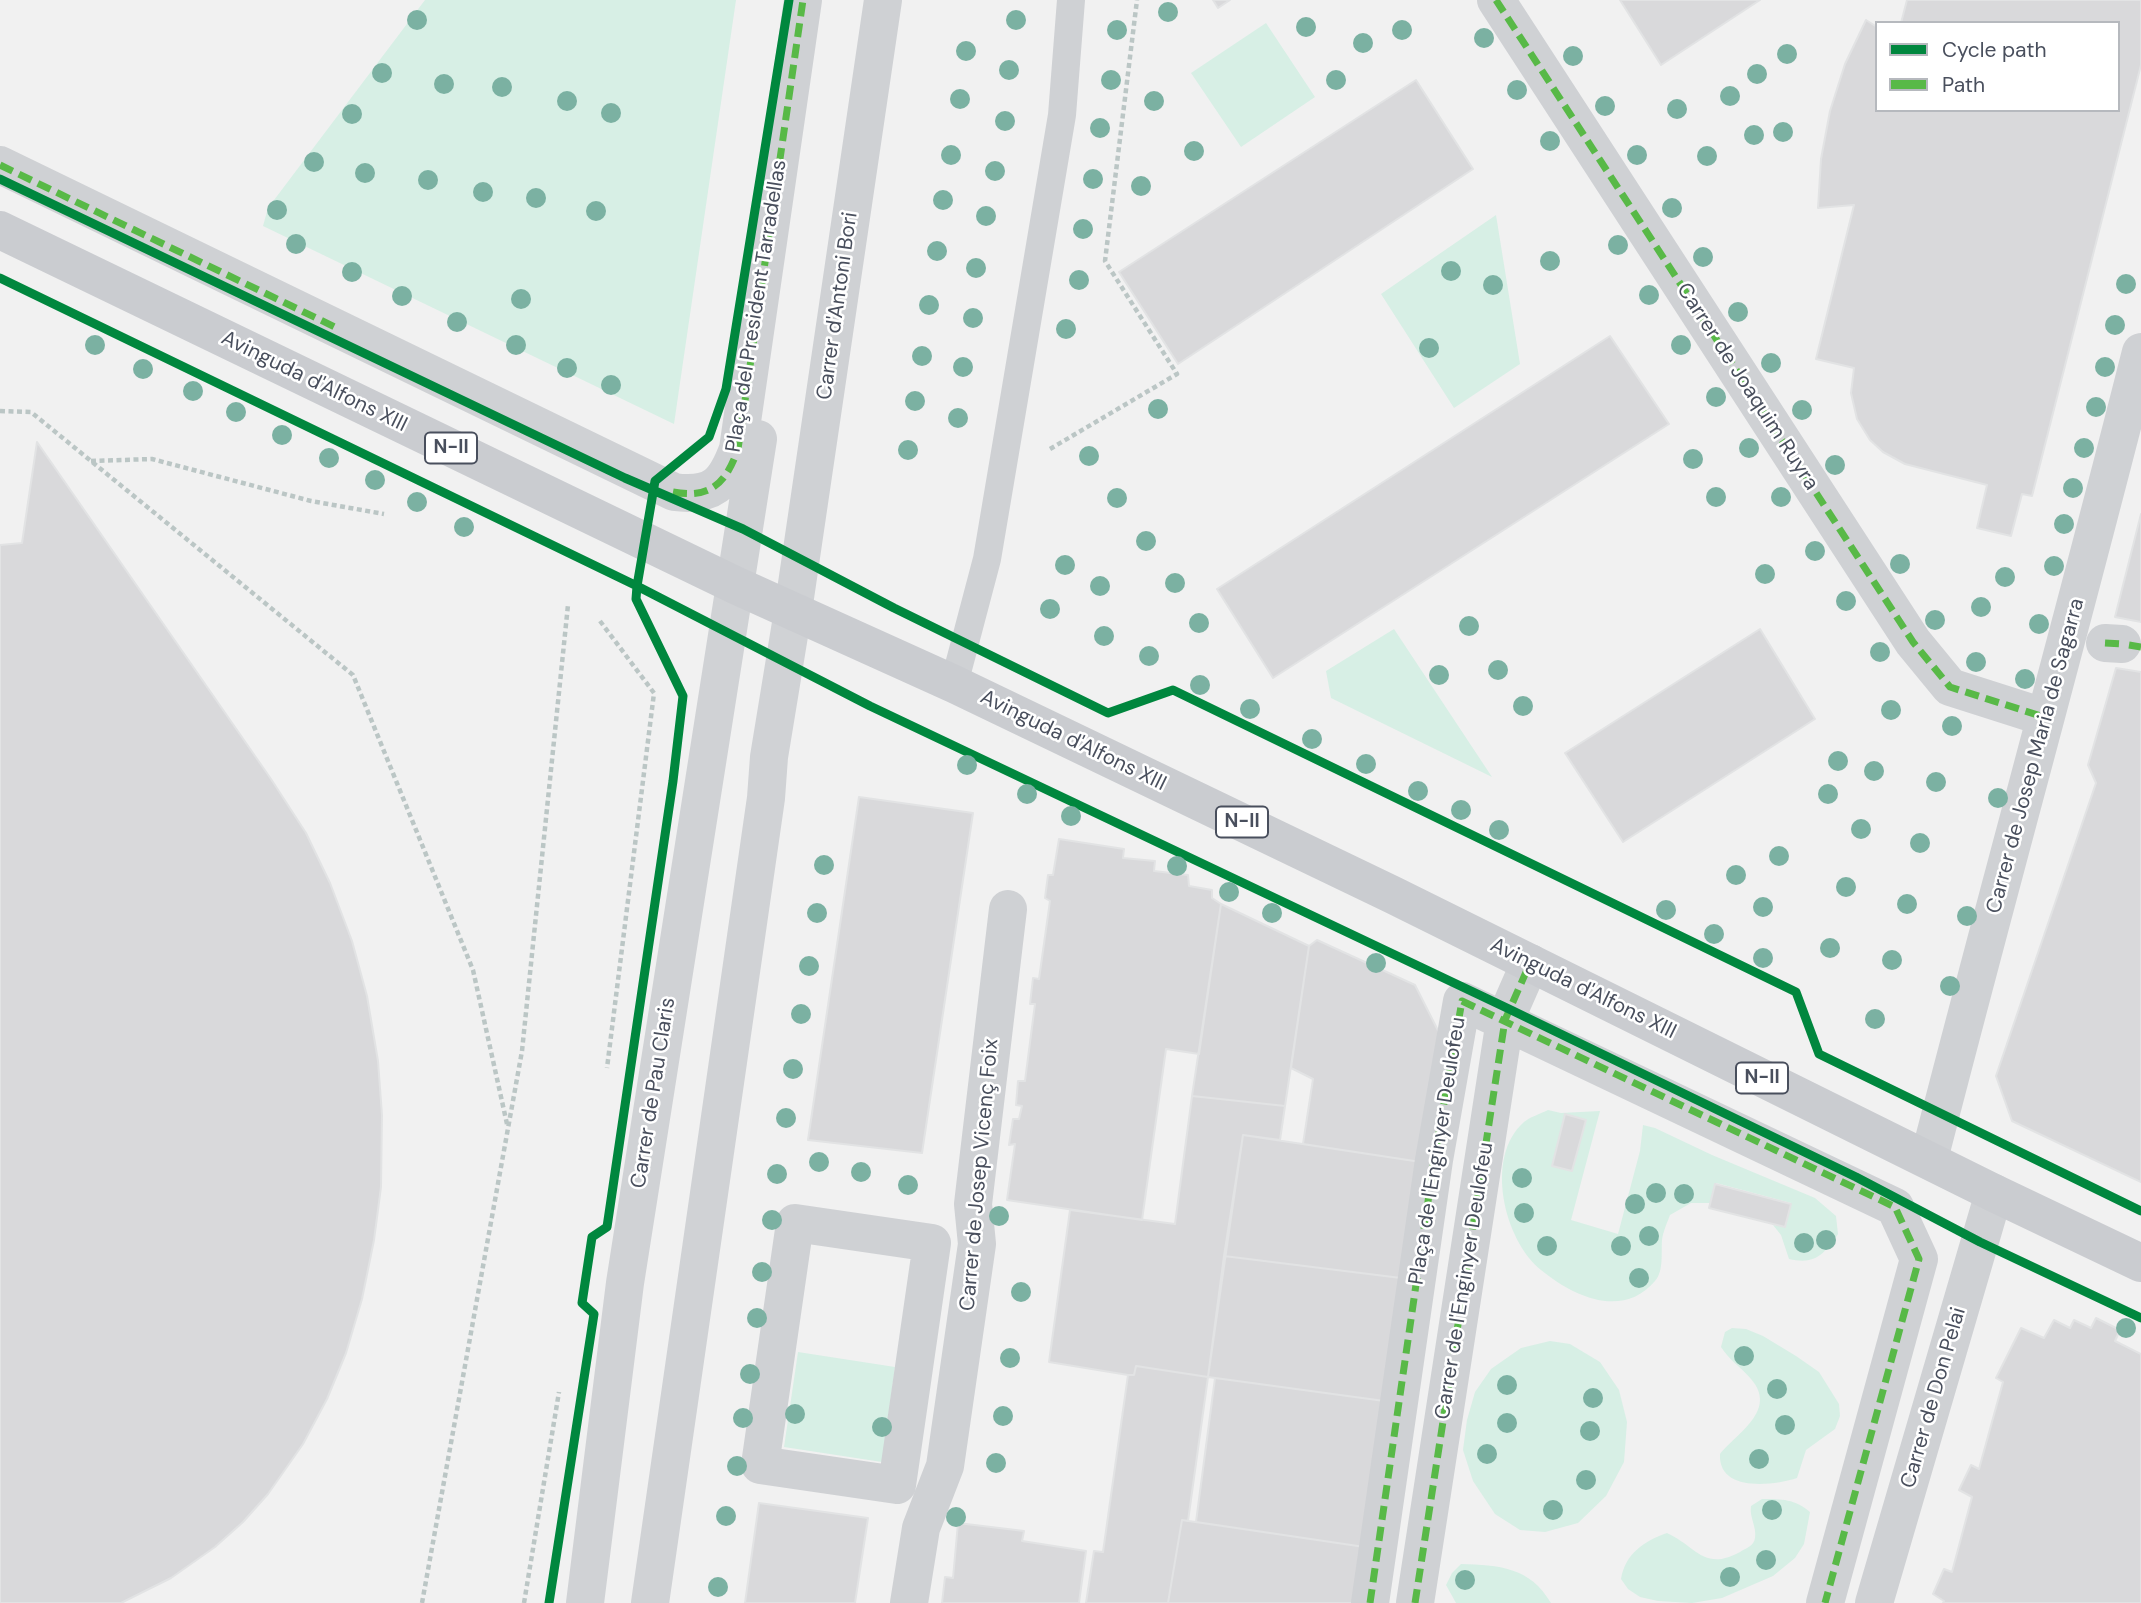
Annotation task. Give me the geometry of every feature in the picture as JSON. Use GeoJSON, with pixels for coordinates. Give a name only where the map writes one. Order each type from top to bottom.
{"type":"FeatureCollection","features":[{"type":"Feature","properties":{"kind":"main road","name":"Avinguda d'Alfons XIII"},"geometry":{"type":"LineString","coordinates":[[0,230],[735,584],[954,684],[1381,888],[2141,1264]]}},
{"type":"Feature","properties":{"kind":"street","name":"Plaça del President Tarradellas"},"geometry":{"type":"LineString","coordinates":[[0,165],[674,492],[694,495],[717,487],[730,471],[738,449],[803,0]]}},
{"type":"Feature","properties":{"kind":"street"},"geometry":{"type":"LineString","coordinates":[[735,584],[820,0]]}},
{"type":"Feature","properties":{"kind":"street","name":"Carrer d'Antoni Bori"},"geometry":{"type":"LineString","coordinates":[[793,611],[883,0]]}},
{"type":"Feature","properties":{"kind":"street","name":"Carrer de Joaquim Ruyra"},"geometry":{"type":"LineString","coordinates":[[1496,0],[1913,642],[1950,687],[2044,717]]}},
{"type":"Feature","properties":{"kind":"street","name":"Carrer de Josep Maria de Sagarra"},"geometry":{"type":"LineString","coordinates":[[1929,1159],[2044,717],[2069,635],[2141,352]]}},
{"type":"Feature","properties":{"kind":"street","name":"Carrer de Pau Claris"},"geometry":{"type":"LineString","coordinates":[[585,1603],[625,1283],[735,584]]}},
{"type":"Feature","properties":{"kind":"street"},"geometry":{"type":"LineString","coordinates":[[650,1603],[762,825],[769,757],[793,611]]}},
{"type":"Feature","properties":{"kind":"street","name":"Carrer de Josep Vicenç Foix"},"geometry":{"type":"LineString","coordinates":[[909,1603],[921,1528],[945,1466],[977,1244],[973,1204],[1008,909]]}},
{"type":"Feature","properties":{"kind":"street","name":"Carrer de l'Enginyer Deulofeu"},"geometry":{"type":"LineString","coordinates":[[1415,1603],[1505,1020],[1530,963]]}},
{"type":"Feature","properties":{"kind":"street","name":"Plaça de l'Enginyer Deulofeu"},"geometry":{"type":"LineString","coordinates":[[1370,1603],[1434,1160],[1462,1001],[1895,1207],[1919,1259],[1825,1603]]}},
{"type":"Feature","properties":{"kind":"street","name":"Carrer de Don Pelai"},"geometry":{"type":"LineString","coordinates":[[1874,1603],[1994,1193]]}},
{"type":"Feature","properties":{"kind":"street"},"geometry":{"type":"LineString","coordinates":[[795,1223],[932,1243],[897,1485],[760,1465],[795,1223]]}},
{"type":"Feature","properties":{"kind":"lane"},"geometry":{"type":"LineString","coordinates":[[954,684],[989,545],[1062,115],[1072,0]]}},
{"type":"Feature","properties":{"kind":"path"},"geometry":{"type":"LineString","coordinates":[[1048,450],[1177,374],[1105,261],[1137,0]]}},
{"type":"Feature","properties":{"kind":"path"},"geometry":{"type":"LineString","coordinates":[[0,411],[30,412],[353,675],[473,970],[508,1129]]}},
{"type":"Feature","properties":{"kind":"path"},"geometry":{"type":"LineString","coordinates":[[91,461],[152,459],[311,501],[384,514]]}},
{"type":"Feature","properties":{"kind":"path"},"geometry":{"type":"LineString","coordinates":[[422,1603],[522,1051],[568,605]]}},
{"type":"Feature","properties":{"kind":"path"},"geometry":{"type":"LineString","coordinates":[[600,621],[654,693],[606,1077]]}},
{"type":"Feature","properties":{"kind":"path"},"geometry":{"type":"LineString","coordinates":[[524,1603],[560,1389]]}},
{"type":"Feature","properties":{"kind":"green space"},"geometry":{"type":"Polygon","coordinates":[[[425,0],[736,0],[674,424],[263,226],[268,208],[425,0]]]}},
{"type":"Feature","properties":{"kind":"green space"},"geometry":{"type":"Polygon","coordinates":[[[1266,23],[1315,97],[1241,147],[1191,73],[1266,23]]]}},
{"type":"Feature","properties":{"kind":"green space"},"geometry":{"type":"Polygon","coordinates":[[[1496,215],[1520,364],[1454,408],[1381,294],[1496,215]]]}},
{"type":"Feature","properties":{"kind":"green space"},"geometry":{"type":"Polygon","coordinates":[[[1394,629],[1492,777],[1331,698],[1326,671],[1394,629]]]}},
{"type":"Feature","properties":{"kind":"green space"},"geometry":{"type":"Polygon","coordinates":[[[1548,1110],[1561,1113],[1600,1111],[1571,1220],[1618,1234],[1640,1151],[1643,1125],[1815,1198],[1836,1216],[1838,1234],[1828,1247],[1813,1259],[1789,1259],[1781,1235],[1773,1225],[1785,1227],[1791,1203],[1716,1183],[1710,1203],[1691,1203],[1670,1215],[1663,1237],[1660,1272],[1642,1293],[1614,1301],[1583,1295],[1554,1280],[1528,1256],[1517,1239],[1504,1198],[1502,1176],[1512,1137],[1524,1122],[1548,1110]]]}},
{"type":"Feature","properties":{"kind":"green space"},"geometry":{"type":"Polygon","coordinates":[[[1732,1328],[1746,1329],[1763,1336],[1819,1372],[1839,1404],[1840,1416],[1835,1429],[1806,1450],[1797,1478],[1774,1483],[1748,1483],[1728,1475],[1722,1466],[1720,1454],[1752,1420],[1760,1401],[1758,1390],[1751,1379],[1721,1347],[1725,1332],[1732,1328]]]}},
{"type":"Feature","properties":{"kind":"green space"},"geometry":{"type":"Polygon","coordinates":[[[1550,1341],[1570,1344],[1600,1362],[1619,1390],[1627,1422],[1624,1462],[1606,1496],[1578,1523],[1545,1532],[1520,1530],[1495,1514],[1473,1481],[1463,1450],[1467,1420],[1475,1392],[1491,1369],[1521,1348],[1550,1341]]]}},
{"type":"Feature","properties":{"kind":"green space"},"geometry":{"type":"Polygon","coordinates":[[[798,1352],[895,1367],[882,1462],[784,1447],[798,1352]]]}},
{"type":"Feature","properties":{"kind":"green space"},"geometry":{"type":"Polygon","coordinates":[[[1762,1499],[1788,1501],[1799,1504],[1810,1512],[1804,1544],[1795,1558],[1773,1576],[1722,1598],[1692,1603],[1640,1597],[1628,1589],[1621,1579],[1627,1562],[1637,1550],[1667,1533],[1709,1558],[1728,1557],[1740,1552],[1754,1541],[1751,1506],[1762,1499]]]}},
{"type":"Feature","properties":{"kind":"green space"},"geometry":{"type":"Polygon","coordinates":[[[1461,1564],[1488,1565],[1512,1570],[1533,1582],[1551,1603],[1456,1603],[1446,1585],[1461,1564]]]}},
{"type":"Feature","properties":{"kind":"building"},"geometry":{"type":"Polygon","coordinates":[[[1213,0],[1230,0],[1218,8],[1213,0]]]}},
{"type":"Feature","properties":{"kind":"building"},"geometry":{"type":"Polygon","coordinates":[[[1620,0],[1760,0],[1661,65],[1620,0]]]}},
{"type":"Feature","properties":{"kind":"building"},"geometry":{"type":"Polygon","coordinates":[[[1907,0],[2141,0],[2141,65],[2032,496],[2022,494],[2011,536],[1977,528],[1987,485],[1905,464],[1883,452],[1870,440],[1857,419],[1851,393],[1854,368],[1816,359],[1854,205],[1818,208],[1821,159],[1830,111],[1845,64],[1866,20],[1875,26],[1875,112],[2120,112],[2120,21],[1902,21],[1907,0]]]}},
{"type":"Feature","properties":{"kind":"building"},"geometry":{"type":"Polygon","coordinates":[[[1416,80],[1473,169],[1178,364],[1119,272],[1416,80]]]}},
{"type":"Feature","properties":{"kind":"building"},"geometry":{"type":"Polygon","coordinates":[[[1610,336],[1669,424],[1273,678],[1217,589],[1610,336]]]}},
{"type":"Feature","properties":{"kind":"building"},"geometry":{"type":"Polygon","coordinates":[[[37,442],[306,833],[330,883],[352,941],[367,996],[378,1061],[382,1115],[381,1187],[362,1299],[346,1353],[327,1399],[303,1444],[268,1494],[243,1522],[215,1547],[171,1578],[121,1603],[0,1603],[0,545],[22,543],[37,442]]]}},
{"type":"Feature","properties":{"kind":"building"},"geometry":{"type":"Polygon","coordinates":[[[2141,514],[2141,622],[2115,617],[2141,514]]]}},
{"type":"Feature","properties":{"kind":"building"},"geometry":{"type":"Polygon","coordinates":[[[1760,629],[1815,719],[1623,842],[1565,753],[1760,629]]]}},
{"type":"Feature","properties":{"kind":"building"},"geometry":{"type":"Polygon","coordinates":[[[2116,668],[2141,672],[2141,1182],[2012,1121],[1996,1076],[2096,783],[2088,765],[2116,668]]]}},
{"type":"Feature","properties":{"kind":"building"},"geometry":{"type":"Polygon","coordinates":[[[859,797],[973,813],[922,1153],[808,1140],[859,797]]]}},
{"type":"Feature","properties":{"kind":"building"},"geometry":{"type":"Polygon","coordinates":[[[1059,839],[1124,849],[1123,858],[1155,861],[1154,871],[1188,875],[1189,886],[1212,890],[1212,898],[1221,904],[1199,1054],[1166,1049],[1142,1220],[1007,1200],[1015,1144],[1009,1145],[1013,1119],[1019,1119],[1022,1106],[1016,1105],[1018,1081],[1025,1081],[1035,1004],[1030,1004],[1033,978],[1039,979],[1050,901],[1045,898],[1048,875],[1053,875],[1059,839]]]}},
{"type":"Feature","properties":{"kind":"building"},"geometry":{"type":"Polygon","coordinates":[[[1221,904],[1309,946],[1285,1106],[1192,1096],[1221,904]]]}},
{"type":"Feature","properties":{"kind":"building"},"geometry":{"type":"Polygon","coordinates":[[[1317,940],[1415,985],[1458,1070],[1434,1164],[1303,1144],[1313,1079],[1291,1068],[1309,946],[1317,940]]]}},
{"type":"Feature","properties":{"kind":"building"},"geometry":{"type":"Polygon","coordinates":[[[1192,1096],[1285,1106],[1280,1140],[1243,1135],[1208,1377],[1136,1366],[1134,1375],[1128,1375],[1049,1362],[1070,1210],[1175,1224],[1192,1096]]]}},
{"type":"Feature","properties":{"kind":"building"},"geometry":{"type":"Polygon","coordinates":[[[1565,1114],[1586,1120],[1572,1171],[1552,1166],[1565,1114]]]}},
{"type":"Feature","properties":{"kind":"building"},"geometry":{"type":"Polygon","coordinates":[[[1243,1135],[1434,1164],[1417,1280],[1224,1256],[1243,1135]]]}},
{"type":"Feature","properties":{"kind":"building"},"geometry":{"type":"Polygon","coordinates":[[[1715,1184],[1791,1204],[1785,1227],[1709,1208],[1715,1184]]]}},
{"type":"Feature","properties":{"kind":"building"},"geometry":{"type":"Polygon","coordinates":[[[1224,1256],[1417,1280],[1399,1403],[1208,1377],[1224,1256]]]}},
{"type":"Feature","properties":{"kind":"building"},"geometry":{"type":"Polygon","coordinates":[[[2096,1318],[2120,1330],[2115,1341],[2141,1354],[2141,1603],[1943,1603],[1944,1601],[1933,1594],[1944,1569],[1952,1572],[1972,1497],[1959,1490],[1971,1465],[1979,1469],[2003,1382],[1996,1378],[2021,1328],[2044,1338],[2054,1320],[2070,1328],[2074,1320],[2091,1328],[2096,1318]]]}},
{"type":"Feature","properties":{"kind":"building"},"geometry":{"type":"Polygon","coordinates":[[[1136,1366],[1208,1377],[1188,1521],[1182,1520],[1168,1603],[1086,1603],[1094,1551],[1103,1552],[1128,1375],[1134,1375],[1136,1366]]]}},
{"type":"Feature","properties":{"kind":"building"},"geometry":{"type":"Polygon","coordinates":[[[1215,1378],[1399,1403],[1378,1549],[1196,1522],[1215,1378]]]}},
{"type":"Feature","properties":{"kind":"building"},"geometry":{"type":"Polygon","coordinates":[[[759,1503],[868,1518],[855,1603],[745,1603],[759,1503]]]}},
{"type":"Feature","properties":{"kind":"building"},"geometry":{"type":"Polygon","coordinates":[[[1182,1520],[1378,1549],[1379,1603],[1168,1603],[1182,1520]]]}},
{"type":"Feature","properties":{"kind":"building"},"geometry":{"type":"Polygon","coordinates":[[[958,1523],[1024,1531],[1022,1541],[1086,1551],[1079,1603],[942,1603],[945,1577],[953,1578],[958,1523]]]}},
{"type":"Feature","properties":{"kind":"marked path"},"geometry":{"type":"LineString","coordinates":[[673,492],[698,493],[715,486],[728,471],[738,449],[803,0]]}},
{"type":"Feature","properties":{"kind":"marked path"},"geometry":{"type":"LineString","coordinates":[[1496,0],[1913,642],[1950,687],[2044,717]]}},
{"type":"Feature","properties":{"kind":"marked path"},"geometry":{"type":"LineString","coordinates":[[0,165],[337,328]]}},
{"type":"Feature","properties":{"kind":"marked path"},"geometry":{"type":"LineString","coordinates":[[2105,643],[2122,644]]}},
{"type":"Feature","properties":{"kind":"marked path"},"geometry":{"type":"LineString","coordinates":[[2129,645],[2141,647]]}},
{"type":"Feature","properties":{"kind":"marked path"},"geometry":{"type":"LineString","coordinates":[[1415,1603],[1505,1020],[1530,963]]}},
{"type":"Feature","properties":{"kind":"marked path"},"geometry":{"type":"LineString","coordinates":[[1370,1603],[1434,1160],[1462,1001],[1895,1207],[1919,1259],[1825,1603]]}},
{"type":"Feature","properties":{"kind":"cycle path"},"geometry":{"type":"LineString","coordinates":[[549,1603],[594,1314],[582,1303],[592,1237],[607,1227],[673,781],[683,696],[636,599],[637,586],[655,481],[709,437],[726,389],[789,0]]}},
{"type":"Feature","properties":{"kind":"cycle path"},"geometry":{"type":"LineString","coordinates":[[0,179],[625,478],[743,529],[894,608],[1108,713],[1173,690],[1796,992],[1819,1054],[2141,1211]]}},
{"type":"Feature","properties":{"kind":"cycle path"},"geometry":{"type":"LineString","coordinates":[[0,278],[637,586],[870,706],[1509,1009],[1856,1177],[1980,1242],[2141,1318]]}}]}
